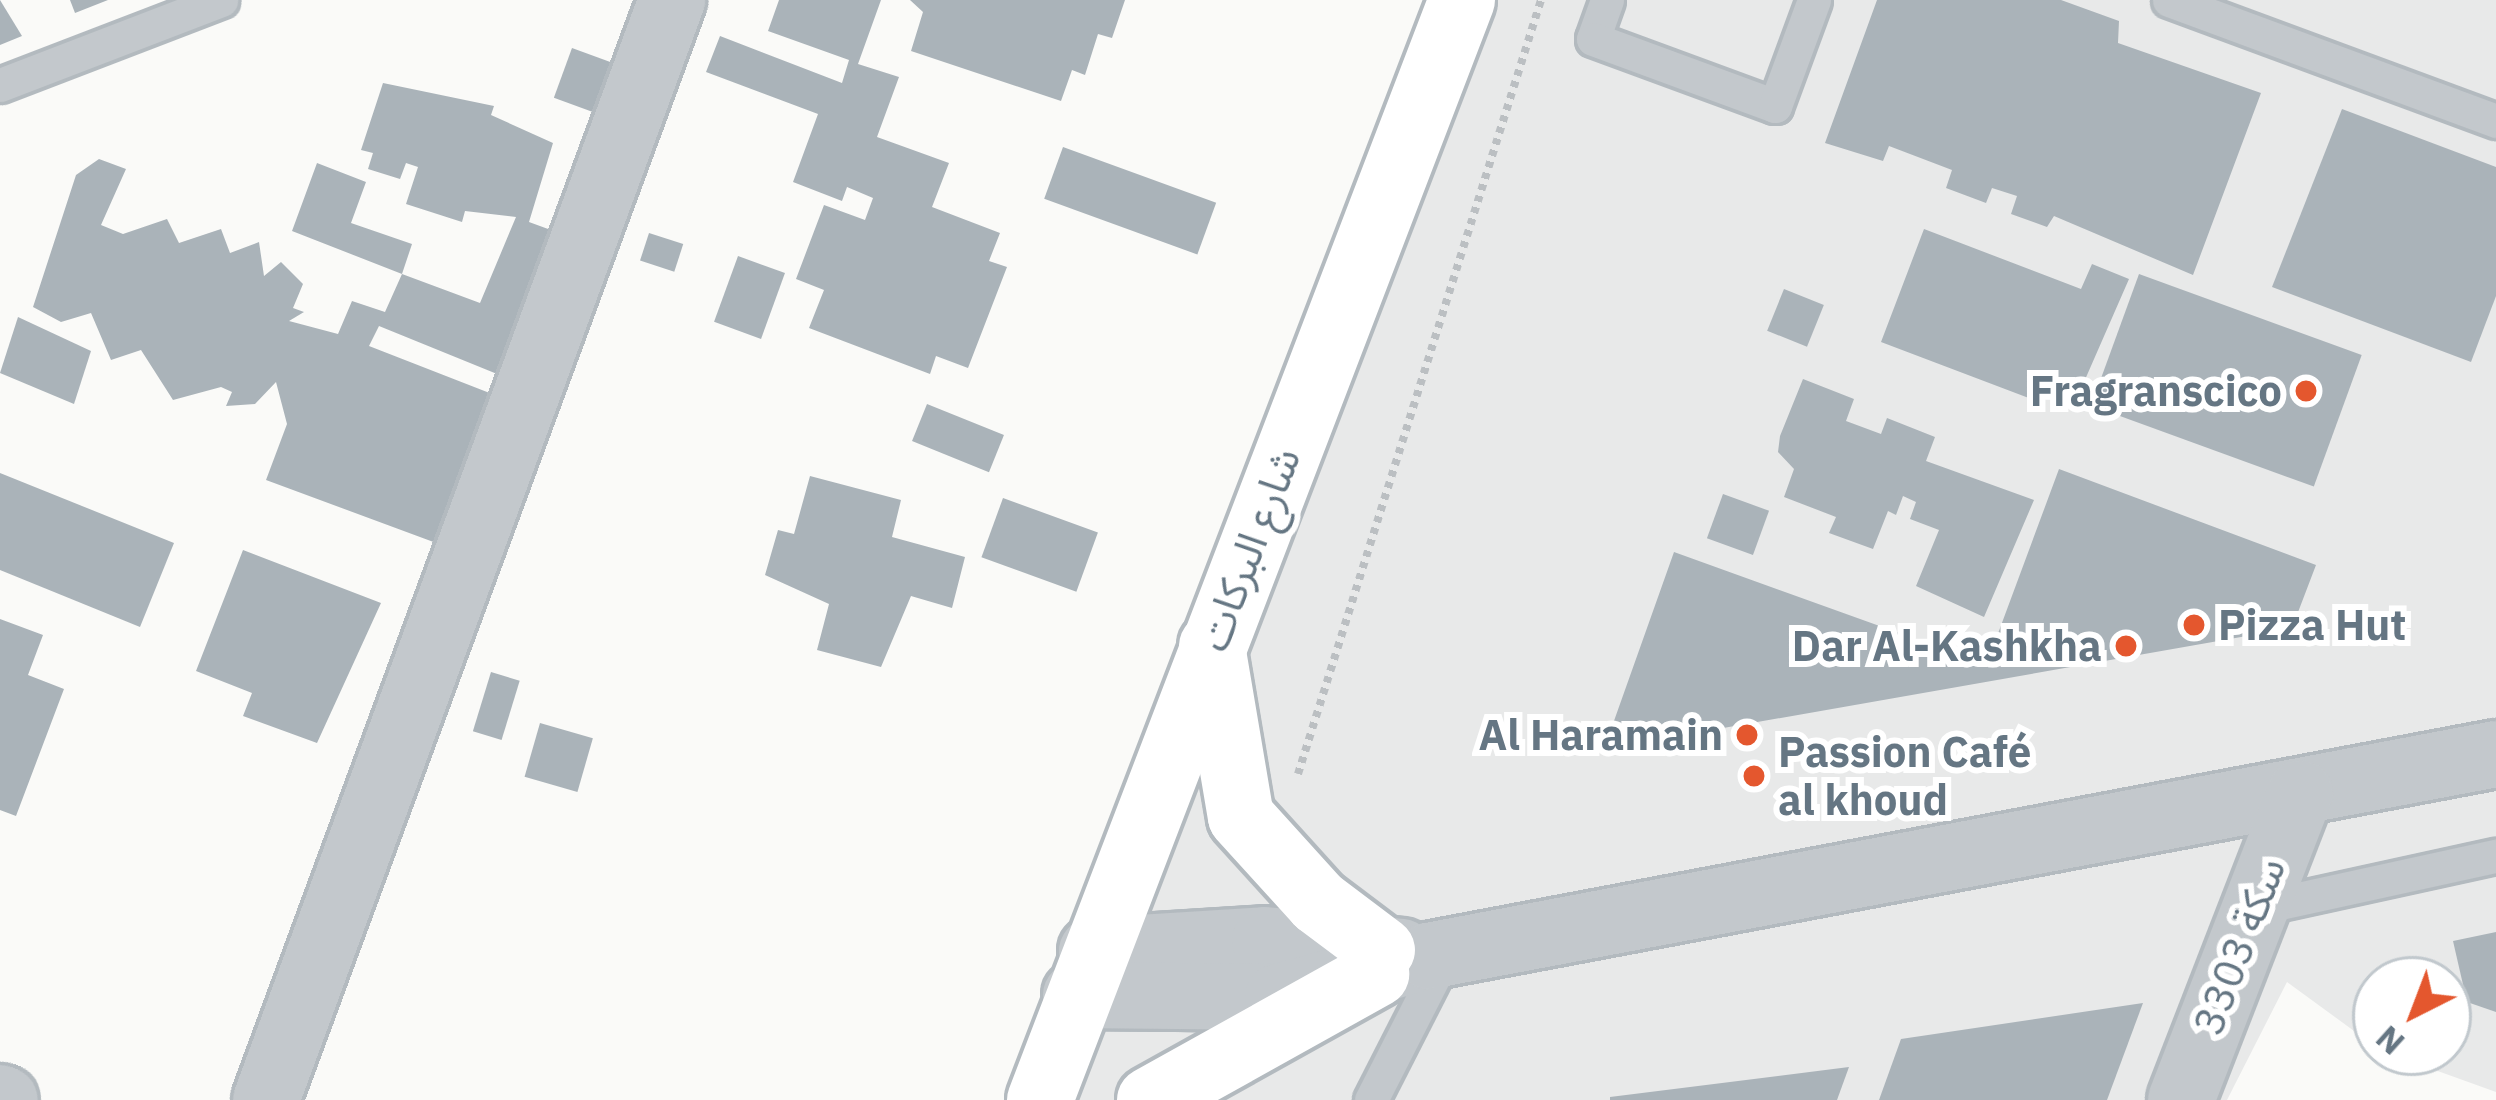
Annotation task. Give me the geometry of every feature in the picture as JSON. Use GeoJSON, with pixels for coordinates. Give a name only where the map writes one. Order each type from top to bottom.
{"type":"FeatureCollection","features":[{"type":"Feature","properties":{"kind":"street"},"geometry":{"type":"LineString","coordinates":[[266,1100],[672,0]]}},
{"type":"Feature","properties":{"kind":"street","name":"شارع البركات"},"geometry":{"type":"LineString","coordinates":[[1040,1100],[1084,973],[1462,0]]}},
{"type":"Feature","properties":{"kind":"street"},"geometry":{"type":"LineString","coordinates":[[1212,643],[1240,818],[1277,863],[1408,958]]}},
{"type":"Feature","properties":{"kind":"street"},"geometry":{"type":"LineString","coordinates":[[1084,973],[1228,1002],[1408,958],[2496,754]]}},
{"type":"Feature","properties":{"kind":"street","name":"سكة 3303"},"geometry":{"type":"LineString","coordinates":[[2180,1100],[2300,793]]}},
{"type":"Feature","properties":{"kind":"street"},"geometry":{"type":"LineString","coordinates":[[1150,1100],[1408,958]]}},
{"type":"Feature","properties":{"kind":"lane"},"geometry":{"type":"LineString","coordinates":[[0,85],[221,0]]}},
{"type":"Feature","properties":{"kind":"lane"},"geometry":{"type":"LineString","coordinates":[[1607,0],[1593,39],[1775,106],[1814,0]]}},
{"type":"Feature","properties":{"kind":"lane"},"geometry":{"type":"LineString","coordinates":[[2169,0],[2496,122]]}},
{"type":"Feature","properties":{"kind":"lane"},"geometry":{"type":"LineString","coordinates":[[2252,909],[2496,856]]}},
{"type":"Feature","properties":{"kind":"lane"},"geometry":{"type":"LineString","coordinates":[[1372,1100],[1408,958]]}},
{"type":"Feature","properties":{"kind":"path"},"geometry":{"type":"LineString","coordinates":[[1277,863],[1422,357],[1541,0]]}},
{"type":"Feature","properties":{"kind":"shaded area"},"geometry":{"type":"Polygon","coordinates":[[[1464,0],[2496,0],[2496,1092],[2452,1076],[2472,1076],[2472,956],[2352,956],[2352,1029],[2287,982],[2227,1100],[1034,1100],[1464,0]]]}},
{"type":"Feature","properties":{"kind":"building"},"geometry":{"type":"Polygon","coordinates":[[[0,0],[22,36],[0,45],[0,0]]]}},
{"type":"Feature","properties":{"kind":"building"},"geometry":{"type":"Polygon","coordinates":[[[70,0],[108,0],[75,13],[70,0]]]}},
{"type":"Feature","properties":{"kind":"building"},"geometry":{"type":"Polygon","coordinates":[[[779,0],[881,0],[858,64],[899,77],[877,137],[949,163],[932,207],[1000,233],[989,261],[1007,267],[968,368],[936,356],[930,374],[809,328],[824,290],[796,279],[824,205],[865,220],[873,198],[847,187],[842,201],[793,182],[818,114],[706,72],[720,36],[842,83],[849,60],[768,31],[779,0]]]}},
{"type":"Feature","properties":{"kind":"building"},"geometry":{"type":"Polygon","coordinates":[[[910,0],[1125,0],[1112,38],[1098,34],[1085,75],[1072,70],[1061,101],[911,51],[923,12],[910,0]]]}},
{"type":"Feature","properties":{"kind":"building"},"geometry":{"type":"Polygon","coordinates":[[[1877,0],[2061,0],[2119,21],[2118,43],[2261,93],[2193,275],[2054,216],[2047,227],[2011,214],[2017,196],[1992,188],[1986,203],[1946,188],[1952,170],[1889,146],[1883,161],[1825,143],[1877,0]]]}},
{"type":"Feature","properties":{"kind":"building"},"geometry":{"type":"Polygon","coordinates":[[[572,48],[617,64],[599,114],[554,98],[572,48]]]}},
{"type":"Feature","properties":{"kind":"building"},"geometry":{"type":"Polygon","coordinates":[[[383,83],[494,106],[491,115],[553,143],[529,222],[570,237],[512,380],[379,326],[369,346],[505,399],[447,547],[266,480],[287,424],[276,382],[255,404],[226,406],[232,392],[221,387],[173,400],[141,350],[111,360],[91,313],[61,322],[33,307],[76,175],[99,159],[126,169],[101,225],[123,234],[167,219],[179,243],[221,229],[230,253],[259,242],[264,276],[281,262],[303,284],[293,308],[304,312],[289,321],[338,334],[352,301],[385,312],[402,274],[480,303],[516,217],[465,211],[462,222],[406,204],[418,167],[406,163],[400,179],[368,169],[373,153],[361,150],[383,83]]]}},
{"type":"Feature","properties":{"kind":"building"},"geometry":{"type":"Polygon","coordinates":[[[2342,109],[2496,167],[2496,296],[2471,362],[2272,287],[2342,109]]]}},
{"type":"Feature","properties":{"kind":"building"},"geometry":{"type":"Polygon","coordinates":[[[1063,147],[1216,203],[1197,254],[1044,199],[1063,147]]]}},
{"type":"Feature","properties":{"kind":"building"},"geometry":{"type":"Polygon","coordinates":[[[317,163],[366,182],[351,223],[412,244],[402,274],[292,231],[317,163]]]}},
{"type":"Feature","properties":{"kind":"building"},"geometry":{"type":"Polygon","coordinates":[[[1924,229],[2081,289],[2092,264],[2129,279],[2077,398],[2042,382],[2034,400],[1881,342],[1924,229]]]}},
{"type":"Feature","properties":{"kind":"building"},"geometry":{"type":"Polygon","coordinates":[[[649,233],[683,244],[674,272],[640,261],[649,233]]]}},
{"type":"Feature","properties":{"kind":"building"},"geometry":{"type":"Polygon","coordinates":[[[738,256],[785,273],[761,339],[714,322],[738,256]]]}},
{"type":"Feature","properties":{"kind":"building"},"geometry":{"type":"Polygon","coordinates":[[[2139,274],[2362,355],[2314,487],[2091,406],[2139,274]]]}},
{"type":"Feature","properties":{"kind":"building"},"geometry":{"type":"Polygon","coordinates":[[[1784,289],[1824,305],[1807,347],[1767,331],[1784,289]]]}},
{"type":"Feature","properties":{"kind":"building"},"geometry":{"type":"Polygon","coordinates":[[[18,317],[91,351],[74,404],[0,373],[18,317]]]}},
{"type":"Feature","properties":{"kind":"building"},"geometry":{"type":"Polygon","coordinates":[[[1803,379],[1854,399],[1846,421],[1881,434],[1887,418],[1935,437],[1926,461],[2034,500],[1984,617],[1916,586],[1939,530],[1910,519],[1916,502],[1903,496],[1896,515],[1888,511],[1873,549],[1829,533],[1836,517],[1784,497],[1794,469],[1778,452],[1780,436],[1803,379]]]}},
{"type":"Feature","properties":{"kind":"building"},"geometry":{"type":"Polygon","coordinates":[[[927,404],[1004,435],[989,472],[912,441],[927,404]]]}},
{"type":"Feature","properties":{"kind":"building"},"geometry":{"type":"Polygon","coordinates":[[[2059,469],[2316,565],[2292,628],[1604,749],[1674,552],[1977,661],[1993,647],[2059,469]]]}},
{"type":"Feature","properties":{"kind":"building"},"geometry":{"type":"Polygon","coordinates":[[[0,473],[174,543],[140,627],[0,570],[0,473]]]}},
{"type":"Feature","properties":{"kind":"building"},"geometry":{"type":"Polygon","coordinates":[[[810,476],[901,500],[892,537],[965,557],[952,608],[911,596],[881,667],[817,650],[829,604],[765,575],[778,530],[794,534],[810,476]]]}},
{"type":"Feature","properties":{"kind":"building"},"geometry":{"type":"Polygon","coordinates":[[[1723,494],[1769,511],[1753,555],[1707,538],[1723,494]]]}},
{"type":"Feature","properties":{"kind":"building"},"geometry":{"type":"Polygon","coordinates":[[[1003,498],[1098,533],[1076,592],[981,557],[1003,498]]]}},
{"type":"Feature","properties":{"kind":"building"},"geometry":{"type":"Polygon","coordinates":[[[243,550],[381,603],[317,743],[243,716],[252,693],[196,671],[243,550]]]}},
{"type":"Feature","properties":{"kind":"building"},"geometry":{"type":"Polygon","coordinates":[[[0,619],[43,635],[28,675],[64,689],[16,816],[0,810],[0,619]]]}},
{"type":"Feature","properties":{"kind":"building"},"geometry":{"type":"Polygon","coordinates":[[[491,672],[520,681],[502,740],[473,731],[491,672]]]}},
{"type":"Feature","properties":{"kind":"building"},"geometry":{"type":"Polygon","coordinates":[[[540,723],[593,738],[577,792],[525,777],[540,723]]]}},
{"type":"Feature","properties":{"kind":"building"},"geometry":{"type":"Polygon","coordinates":[[[2496,932],[2496,1012],[2472,1004],[2472,956],[2456,956],[2453,941],[2496,932]]]}},
{"type":"Feature","properties":{"kind":"building"},"geometry":{"type":"Polygon","coordinates":[[[2143,1003],[2107,1100],[1879,1100],[1901,1039],[2143,1003]]]}},
{"type":"Feature","properties":{"kind":"building"},"geometry":{"type":"Polygon","coordinates":[[[1849,1067],[1837,1100],[1610,1100],[1610,1097],[1849,1067]]]}},
{"type":"Feature","properties":{"kind":"place","name":"Fragranscico"},"geometry":{"type":"Point","coordinates":[2306,391]}},
{"type":"Feature","properties":{"kind":"place","name":"Pizza Hut"},"geometry":{"type":"Point","coordinates":[2194,625]}},
{"type":"Feature","properties":{"kind":"place","name":"Dar Al-Kashkha"},"geometry":{"type":"Point","coordinates":[2126,646]}},
{"type":"Feature","properties":{"kind":"place","name":"Al Haramain"},"geometry":{"type":"Point","coordinates":[1747,735]}},
{"type":"Feature","properties":{"kind":"place","name":"Passion Café al khoud"},"geometry":{"type":"Point","coordinates":[1754,776]}}]}
